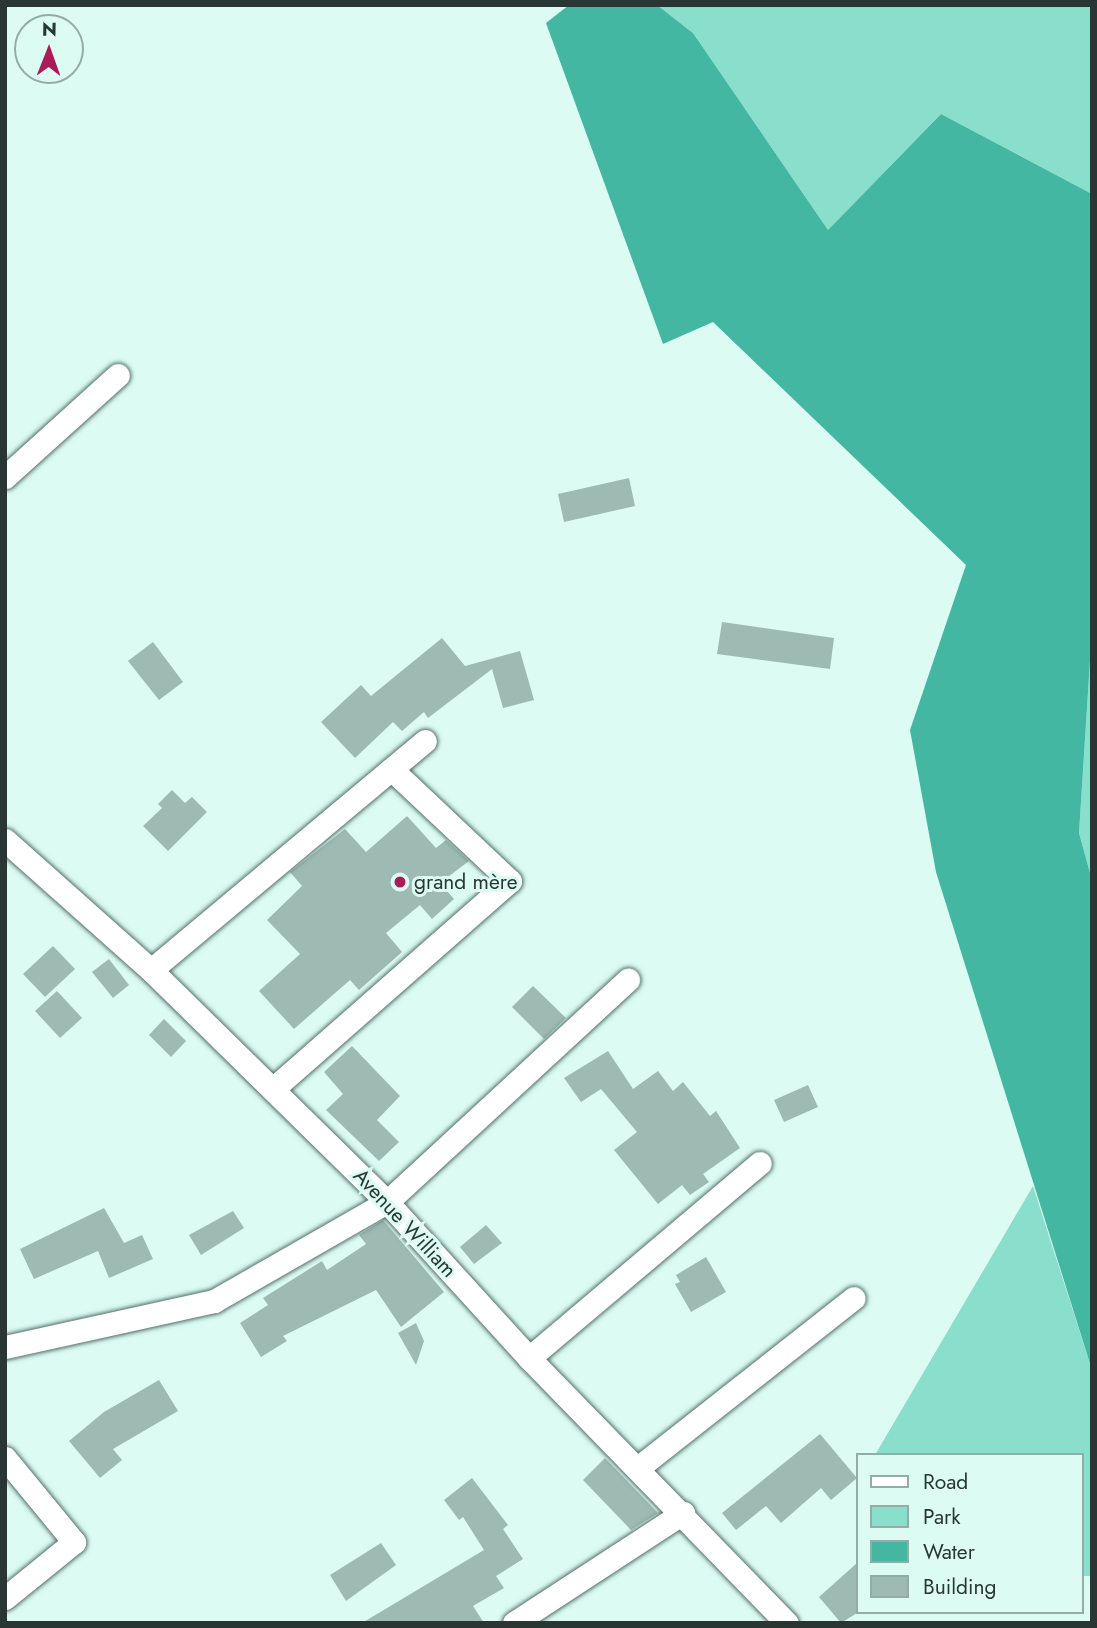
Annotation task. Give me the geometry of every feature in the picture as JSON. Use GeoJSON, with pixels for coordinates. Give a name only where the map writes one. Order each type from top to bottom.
{"type":"FeatureCollection","features":[{"type":"Feature","properties":{"kind":"street"},"geometry":{"type":"LineString","coordinates":[[5,477],[118,375]]}},
{"type":"Feature","properties":{"kind":"street"},"geometry":{"type":"LineString","coordinates":[[150,970],[425,741]]}},
{"type":"Feature","properties":{"kind":"street"},"geometry":{"type":"LineString","coordinates":[[274,1088],[510,881],[391,769]]}},
{"type":"Feature","properties":{"kind":"street","name":"Avenue William"},"geometry":{"type":"LineString","coordinates":[[5,840],[150,970],[248,1069],[274,1088],[387,1202],[530,1358],[639,1467],[787,1623]]}},
{"type":"Feature","properties":{"kind":"street"},"geometry":{"type":"LineString","coordinates":[[5,1347],[214,1301],[387,1202],[628,980]]}},
{"type":"Feature","properties":{"kind":"street"},"geometry":{"type":"LineString","coordinates":[[530,1358],[760,1163]]}},
{"type":"Feature","properties":{"kind":"street"},"geometry":{"type":"LineString","coordinates":[[639,1467],[854,1298]]}},
{"type":"Feature","properties":{"kind":"street"},"geometry":{"type":"LineString","coordinates":[[5,1458],[74,1542],[5,1598]]}},
{"type":"Feature","properties":{"kind":"street"},"geometry":{"type":"LineString","coordinates":[[514,1623],[683,1513]]}},
{"type":"Feature","properties":{"kind":"green space"},"geometry":{"type":"Polygon","coordinates":[[[657,5],[1092,5],[1092,194],[941,114],[828,230],[693,33],[657,5]]]}},
{"type":"Feature","properties":{"kind":"green space"},"geometry":{"type":"Polygon","coordinates":[[[1092,630],[1092,880],[1079,833],[1092,630]]]}},
{"type":"Feature","properties":{"kind":"green space"},"geometry":{"type":"Polygon","coordinates":[[[1033,1186],[1092,1370],[1092,1576],[1083,1576],[1083,1453],[876,1453],[1033,1186]]]}},
{"type":"Feature","properties":{"kind":"water"},"geometry":{"type":"Polygon","coordinates":[[[569,5],[657,5],[693,33],[828,230],[941,114],[1092,194],[1092,630],[1079,833],[1092,880],[1092,1370],[936,872],[910,730],[966,565],[713,322],[663,344],[546,23],[569,5]]]}},
{"type":"Feature","properties":{"kind":"building"},"geometry":{"type":"Polygon","coordinates":[[[629,478],[635,506],[564,522],[558,494],[629,478]]]}},
{"type":"Feature","properties":{"kind":"building"},"geometry":{"type":"Polygon","coordinates":[[[722,622],[834,638],[830,669],[717,654],[722,622]]]}},
{"type":"Feature","properties":{"kind":"building"},"geometry":{"type":"Polygon","coordinates":[[[442,638],[465,666],[520,651],[534,700],[503,708],[492,669],[428,718],[424,712],[402,731],[393,722],[355,758],[321,722],[361,685],[371,696],[442,638]]]}},
{"type":"Feature","properties":{"kind":"building"},"geometry":{"type":"Polygon","coordinates":[[[153,642],[183,682],[159,700],[128,661],[153,642]]]}},
{"type":"Feature","properties":{"kind":"building"},"geometry":{"type":"Polygon","coordinates":[[[172,790],[185,803],[192,797],[207,812],[168,851],[143,826],[162,808],[158,804],[172,790]]]}},
{"type":"Feature","properties":{"kind":"building"},"geometry":{"type":"Polygon","coordinates":[[[407,816],[436,848],[446,840],[469,861],[440,883],[454,899],[432,919],[420,905],[386,933],[402,952],[359,990],[350,980],[294,1029],[259,991],[300,954],[267,920],[302,886],[290,872],[345,829],[366,852],[407,816]]]}},
{"type":"Feature","properties":{"kind":"building"},"geometry":{"type":"Polygon","coordinates":[[[53,946],[75,969],[45,997],[23,974],[53,946]]]}},
{"type":"Feature","properties":{"kind":"building"},"geometry":{"type":"Polygon","coordinates":[[[109,959],[129,985],[113,998],[92,972],[109,959]]]}},
{"type":"Feature","properties":{"kind":"building"},"geometry":{"type":"Polygon","coordinates":[[[533,986],[566,1018],[544,1039],[512,1007],[533,986]]]}},
{"type":"Feature","properties":{"kind":"building"},"geometry":{"type":"Polygon","coordinates":[[[57,991],[82,1018],[60,1038],[35,1011],[57,991]]]}},
{"type":"Feature","properties":{"kind":"building"},"geometry":{"type":"Polygon","coordinates":[[[164,1019],[186,1041],[171,1057],[149,1035],[164,1019]]]}},
{"type":"Feature","properties":{"kind":"building"},"geometry":{"type":"Polygon","coordinates":[[[352,1046],[400,1096],[377,1120],[399,1142],[379,1161],[326,1110],[343,1094],[324,1072],[352,1046]]]}},
{"type":"Feature","properties":{"kind":"building"},"geometry":{"type":"Polygon","coordinates":[[[608,1051],[633,1089],[658,1071],[673,1091],[683,1082],[710,1116],[716,1111],[740,1148],[703,1174],[709,1182],[690,1195],[682,1185],[658,1204],[614,1150],[637,1132],[601,1089],[581,1102],[564,1078],[608,1051]]]}},
{"type":"Feature","properties":{"kind":"building"},"geometry":{"type":"Polygon","coordinates":[[[808,1085],[818,1107],[784,1122],[774,1100],[808,1085]]]}},
{"type":"Feature","properties":{"kind":"building"},"geometry":{"type":"Polygon","coordinates":[[[104,1208],[124,1243],[142,1235],[153,1259],[109,1278],[98,1251],[34,1279],[20,1249],[104,1208]]]}},
{"type":"Feature","properties":{"kind":"building"},"geometry":{"type":"Polygon","coordinates":[[[233,1211],[244,1228],[201,1255],[189,1235],[233,1211]]]}},
{"type":"Feature","properties":{"kind":"building"},"geometry":{"type":"Polygon","coordinates":[[[383,1220],[444,1292],[401,1327],[376,1290],[283,1336],[287,1341],[261,1357],[240,1323],[268,1305],[263,1298],[322,1261],[327,1270],[366,1244],[359,1235],[383,1220]]]}},
{"type":"Feature","properties":{"kind":"building"},"geometry":{"type":"Polygon","coordinates":[[[486,1225],[502,1243],[474,1264],[460,1247],[486,1225]]]}},
{"type":"Feature","properties":{"kind":"building"},"geometry":{"type":"Polygon","coordinates":[[[706,1257],[726,1292],[691,1312],[675,1284],[680,1282],[676,1275],[706,1257]]]}},
{"type":"Feature","properties":{"kind":"building"},"geometry":{"type":"Polygon","coordinates":[[[416,1323],[424,1341],[416,1365],[398,1333],[416,1323]]]}},
{"type":"Feature","properties":{"kind":"building"},"geometry":{"type":"Polygon","coordinates":[[[159,1380],[178,1411],[113,1449],[122,1460],[100,1478],[69,1441],[104,1412],[159,1380]]]}},
{"type":"Feature","properties":{"kind":"building"},"geometry":{"type":"Polygon","coordinates":[[[820,1434],[856,1477],[831,1500],[821,1488],[781,1523],[766,1506],[736,1530],[722,1513],[820,1434]]]}},
{"type":"Feature","properties":{"kind":"building"},"geometry":{"type":"Polygon","coordinates":[[[605,1458],[658,1513],[631,1530],[583,1480],[605,1458]]]}},
{"type":"Feature","properties":{"kind":"building"},"geometry":{"type":"Polygon","coordinates":[[[472,1478],[508,1525],[503,1529],[523,1559],[496,1576],[504,1588],[473,1606],[484,1623],[362,1623],[484,1550],[463,1517],[459,1520],[444,1500],[472,1478]]]}},
{"type":"Feature","properties":{"kind":"building"},"geometry":{"type":"Polygon","coordinates":[[[381,1543],[396,1565],[346,1601],[330,1575],[381,1543]]]}},
{"type":"Feature","properties":{"kind":"building"},"geometry":{"type":"Polygon","coordinates":[[[856,1564],[856,1614],[841,1623],[819,1597],[856,1564]]]}},
{"type":"Feature","properties":{"kind":"place","name":"grand mère"},"geometry":{"type":"Point","coordinates":[400,882]}}]}
